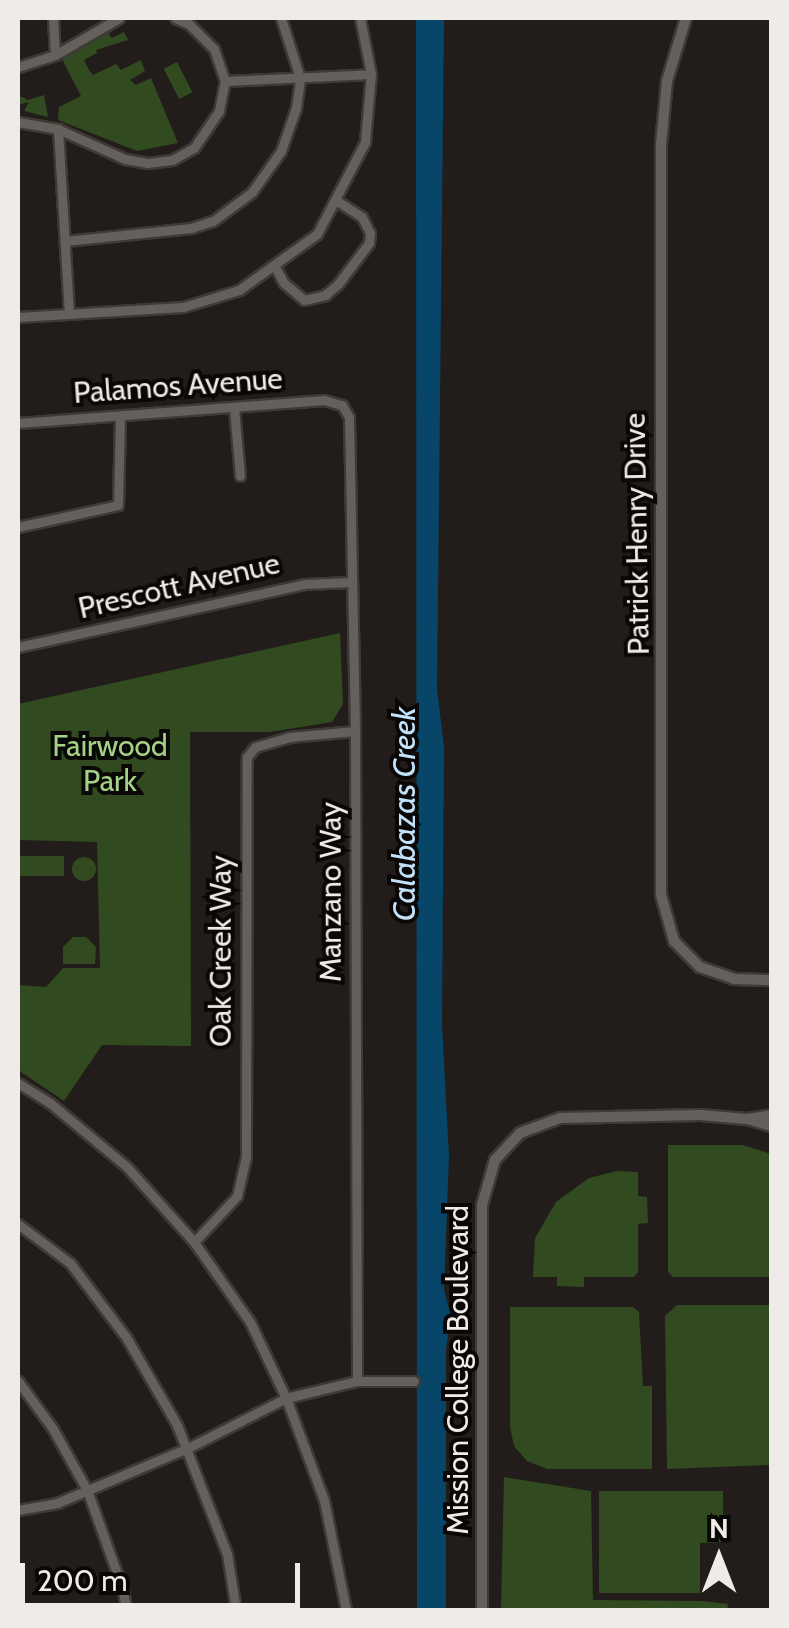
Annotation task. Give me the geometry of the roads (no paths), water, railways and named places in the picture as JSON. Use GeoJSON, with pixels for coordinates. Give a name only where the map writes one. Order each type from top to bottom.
{"type":"FeatureCollection","features":[{"type":"Feature","properties":{"kind":"street"},"geometry":{"type":"LineString","coordinates":[[53,18],[55,55]]}},
{"type":"Feature","properties":{"kind":"street"},"geometry":{"type":"LineString","coordinates":[[18,67],[55,55],[119,18]]}},
{"type":"Feature","properties":{"kind":"street"},"geometry":{"type":"LineString","coordinates":[[18,122],[58,129],[126,159],[148,163],[172,160],[194,148],[223,102],[226,82],[214,49],[188,24],[174,18]]}},
{"type":"Feature","properties":{"kind":"street"},"geometry":{"type":"LineString","coordinates":[[65,241],[171,234],[213,221],[252,192],[282,151],[296,108],[300,78],[282,18]]}},
{"type":"Feature","properties":{"kind":"street"},"geometry":{"type":"LineString","coordinates":[[18,317],[184,307],[239,290],[317,234],[365,142],[371,74],[360,18]]}},
{"type":"Feature","properties":{"kind":"street","name":"Patrick Henry Drive"},"geometry":{"type":"LineString","coordinates":[[686,18],[667,81],[661,144],[661,895],[674,942],[692,960],[734,979],[772,980]]}},
{"type":"Feature","properties":{"kind":"street"},"geometry":{"type":"LineString","coordinates":[[226,82],[371,74]]}},
{"type":"Feature","properties":{"kind":"street"},"geometry":{"type":"LineString","coordinates":[[58,129],[69,313]]}},
{"type":"Feature","properties":{"kind":"street"},"geometry":{"type":"LineString","coordinates":[[275,267],[284,284],[304,300],[325,294],[338,284],[369,243],[370,233],[362,217],[336,201]]}},
{"type":"Feature","properties":{"kind":"street","name":"Palamos Avenue"},"geometry":{"type":"LineString","coordinates":[[18,423],[324,400],[342,405]]}},
{"type":"Feature","properties":{"kind":"street","name":"Manzano Way"},"geometry":{"type":"LineString","coordinates":[[342,405],[350,417],[356,731],[356,1381]]}},
{"type":"Feature","properties":{"kind":"street"},"geometry":{"type":"LineString","coordinates":[[234,408],[240,476]]}},
{"type":"Feature","properties":{"kind":"street"},"geometry":{"type":"LineString","coordinates":[[18,527],[118,505],[120,416]]}},
{"type":"Feature","properties":{"kind":"street","name":"Prescott Avenue"},"geometry":{"type":"LineString","coordinates":[[18,648],[304,584],[352,582]]}},
{"type":"Feature","properties":{"kind":"street","name":"Oak Creek Way"},"geometry":{"type":"LineString","coordinates":[[194,1242],[237,1196],[246,1158],[247,757],[255,747],[289,738],[356,731]]}},
{"type":"Feature","properties":{"kind":"street"},"geometry":{"type":"LineString","coordinates":[[18,1083],[50,1103],[127,1167],[194,1242],[250,1322],[286,1398],[324,1500],[346,1610]]}},
{"type":"Feature","properties":{"kind":"street","name":"Mission College Boulevard"},"geometry":{"type":"LineString","coordinates":[[482,1610],[482,1205],[495,1160],[520,1133],[560,1118],[748,1119],[772,1115]]}},
{"type":"Feature","properties":{"kind":"street","name":"Mission College Boulevard"},"geometry":{"type":"LineString","coordinates":[[748,1119],[772,1126]]}},
{"type":"Feature","properties":{"kind":"street"},"geometry":{"type":"LineString","coordinates":[[18,1224],[70,1262],[126,1337],[188,1448],[227,1554],[236,1610]]}},
{"type":"Feature","properties":{"kind":"street"},"geometry":{"type":"LineString","coordinates":[[18,1510],[38,1510],[88,1490],[188,1448],[286,1398],[356,1381],[414,1380]]}},
{"type":"Feature","properties":{"kind":"street"},"geometry":{"type":"LineString","coordinates":[[18,1381],[53,1429],[88,1490],[124,1590],[126,1610]]}},
{"type":"Feature","properties":{"kind":"water"},"geometry":{"type":"Polygon","coordinates":[[[416,18],[444,18],[437,688],[444,748],[442,1024],[449,1157],[444,1289],[451,1317],[446,1349],[446,1610],[417,1610],[416,18]]]}},
{"type":"Feature","properties":{"kind":"park label","name":"Fairwood Park"},"geometry":{"type":"Point","coordinates":[110,763]}},
{"type":"Feature","properties":{"kind":"water label","name":"Calabazas Creek"},"geometry":{"type":"Point","coordinates":[404,814]}}]}
